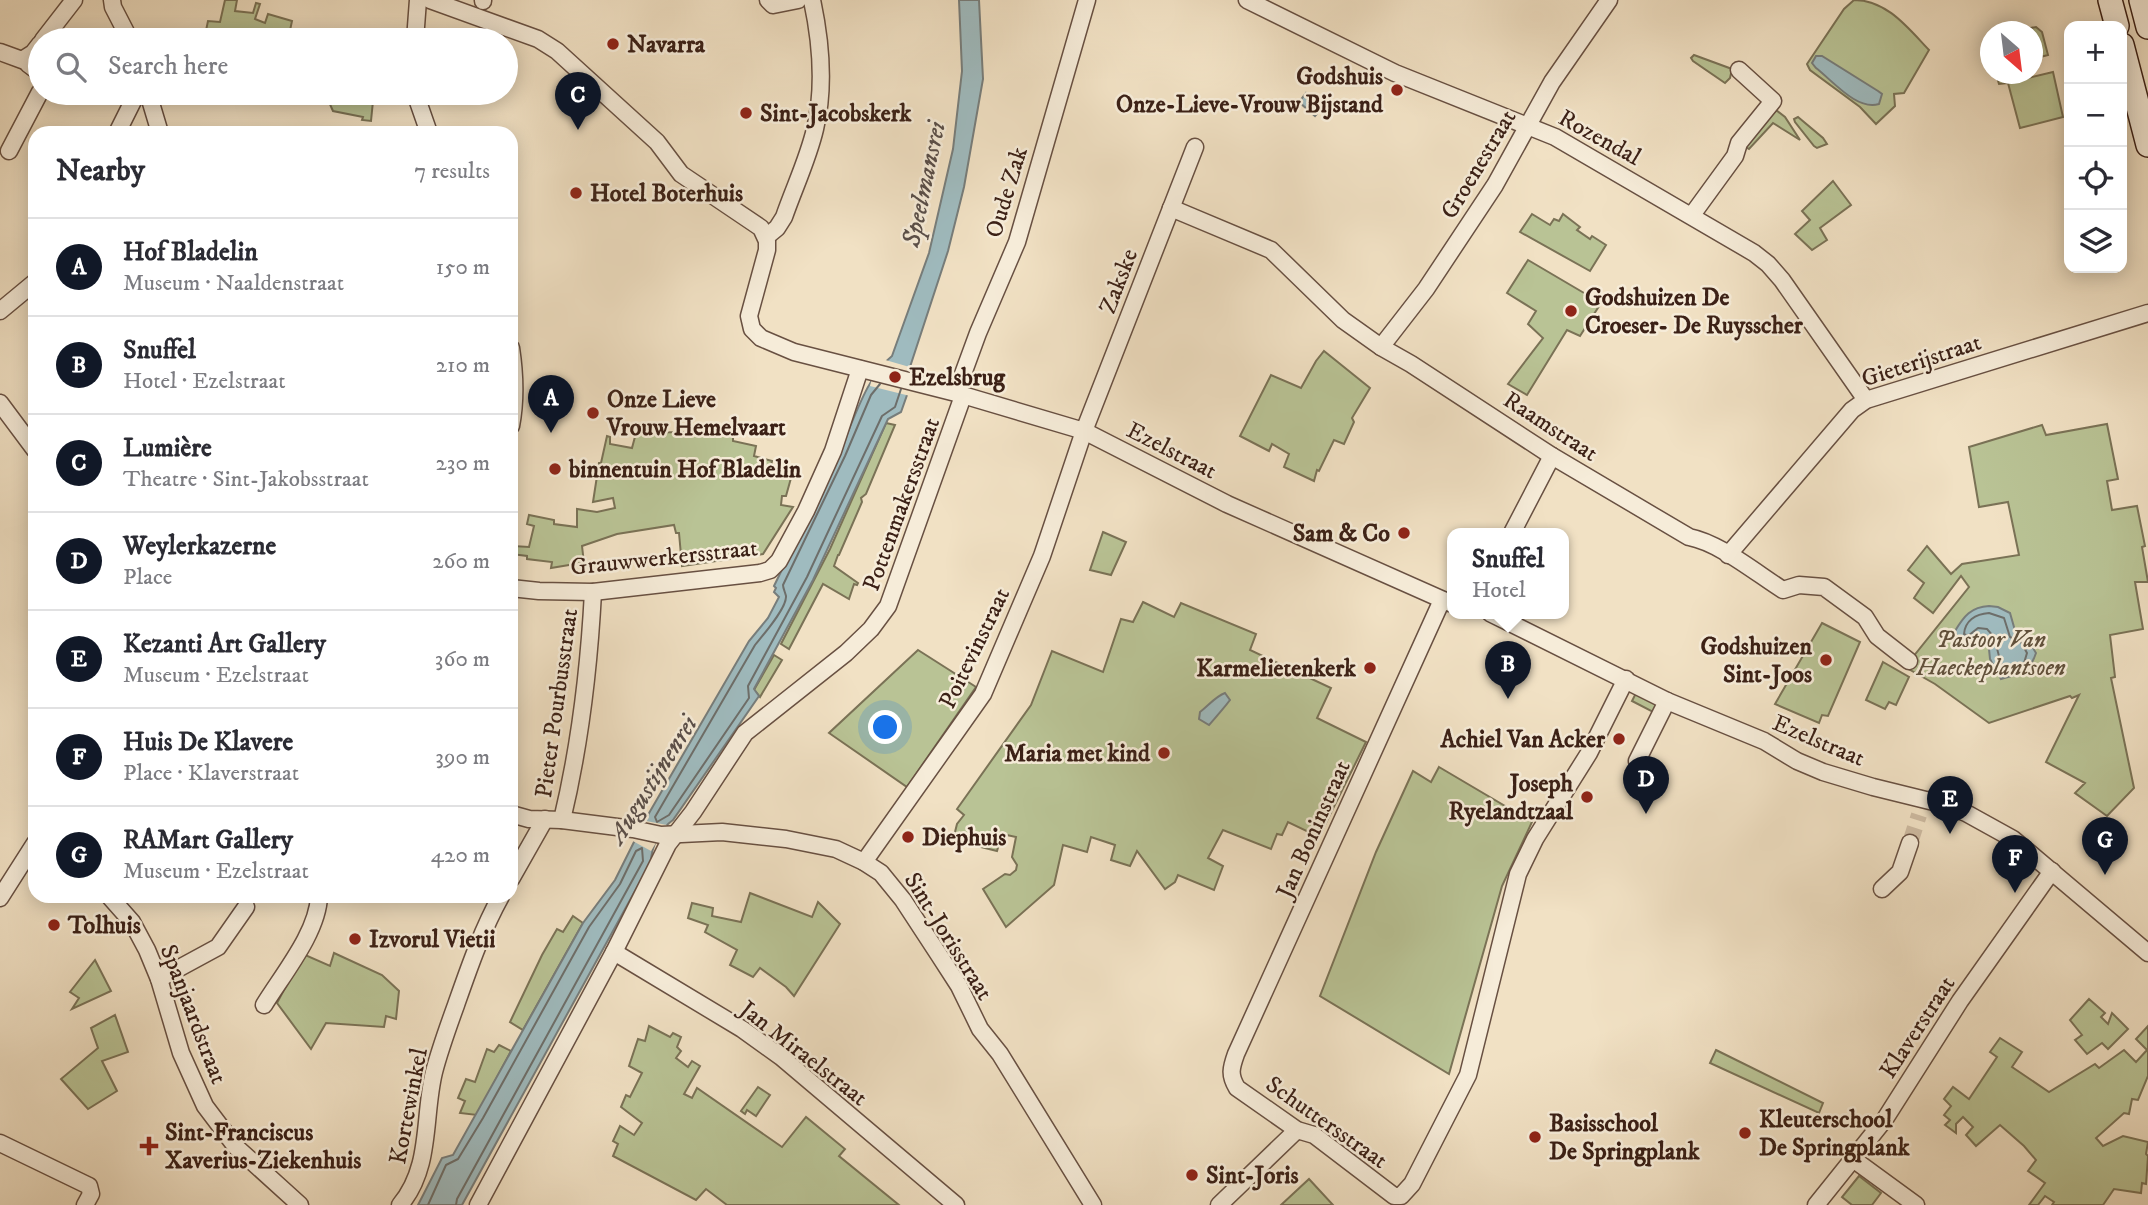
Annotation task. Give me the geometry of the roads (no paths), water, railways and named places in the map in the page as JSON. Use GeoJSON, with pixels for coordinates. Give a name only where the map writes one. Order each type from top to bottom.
{"type":"FeatureCollection","features":[{"type":"Feature","properties":{"kind":"main road"},"geometry":{"type":"LineString","coordinates":[[2110,0],[2116,21]]}},
{"type":"Feature","properties":{"kind":"main road"},"geometry":{"type":"LineString","coordinates":[[2141,0],[2148,27]]}},
{"type":"Feature","properties":{"kind":"main road"},"geometry":{"type":"LineString","coordinates":[[2127,64],[2148,145]]}},
{"type":"Feature","properties":{"kind":"street"},"geometry":{"type":"LineString","coordinates":[[53,28],[74,0]]}},
{"type":"Feature","properties":{"kind":"street"},"geometry":{"type":"LineString","coordinates":[[112,0],[124,28]]}},
{"type":"Feature","properties":{"kind":"street"},"geometry":{"type":"LineString","coordinates":[[416,28],[418,0]]}},
{"type":"Feature","properties":{"kind":"street"},"geometry":{"type":"LineString","coordinates":[[430,0],[508,28]]}},
{"type":"Feature","properties":{"kind":"street"},"geometry":{"type":"LineString","coordinates":[[768,0],[773,5],[798,0]]}},
{"type":"Feature","properties":{"kind":"street"},"geometry":{"type":"LineString","coordinates":[[518,32],[538,39],[556,51],[657,142],[681,174],[753,221],[761,228],[765,237],[777,228],[784,217],[815,129],[821,79],[820,35],[812,0]]}},
{"type":"Feature","properties":{"kind":"street","name":"Oude Zak"},"geometry":{"type":"LineString","coordinates":[[960,394],[978,333],[1017,242],[1087,0]]}},
{"type":"Feature","properties":{"kind":"street","name":"Rozendal"},"geometry":{"type":"LineString","coordinates":[[1247,0],[1395,73],[1555,137],[1692,215],[1768,264],[1866,400]]}},
{"type":"Feature","properties":{"kind":"street","name":"Groenestraat"},"geometry":{"type":"LineString","coordinates":[[1381,347],[1426,289],[1495,185],[1552,82],[1609,0]]}},
{"type":"Feature","properties":{"kind":"street"},"geometry":{"type":"LineString","coordinates":[[0,52],[22,60],[28,56]]}},
{"type":"Feature","properties":{"kind":"street"},"geometry":{"type":"LineString","coordinates":[[1692,215],[1735,156],[1739,143],[1773,101],[1739,70]]}},
{"type":"Feature","properties":{"kind":"street"},"geometry":{"type":"LineString","coordinates":[[9,151],[33,105]]}},
{"type":"Feature","properties":{"kind":"street"},"geometry":{"type":"LineString","coordinates":[[120,126],[131,105]]}},
{"type":"Feature","properties":{"kind":"street"},"geometry":{"type":"LineString","coordinates":[[152,105],[158,126]]}},
{"type":"Feature","properties":{"kind":"street"},"geometry":{"type":"LineString","coordinates":[[419,105],[427,126]]}},
{"type":"Feature","properties":{"kind":"street","name":"Zakske"},"geometry":{"type":"LineString","coordinates":[[1084,431],[1195,147]]}},
{"type":"Feature","properties":{"kind":"street","name":"Raamstraat"},"geometry":{"type":"LineString","coordinates":[[1171,208],[1271,250],[1343,320],[1381,347],[1552,456],[1689,537],[1700,539],[1783,590],[1798,585],[1824,587],[1865,617],[1877,636],[1909,661]]}},
{"type":"Feature","properties":{"kind":"street","name":"Ezelstraat"},"geometry":{"type":"LineString","coordinates":[[765,237],[767,250],[749,316],[752,329],[761,338],[794,352],[960,394],[1084,431],[1227,504],[1447,602]]}},
{"type":"Feature","properties":{"kind":"street"},"geometry":{"type":"LineString","coordinates":[[0,311],[28,288]]}},
{"type":"Feature","properties":{"kind":"street","name":"Gieterijstraat"},"geometry":{"type":"LineString","coordinates":[[1728,555],[1852,410],[1866,400],[2148,313]]}},
{"type":"Feature","properties":{"kind":"street","name":"Grauwwerkersstraat"},"geometry":{"type":"LineString","coordinates":[[518,589],[593,592],[771,570],[779,561],[806,511],[867,371]]}},
{"type":"Feature","properties":{"kind":"street","name":"Pottenmakersstraat"},"geometry":{"type":"LineString","coordinates":[[667,835],[693,812],[745,733],[846,653],[872,629],[888,606],[960,394]]}},
{"type":"Feature","properties":{"kind":"street"},"geometry":{"type":"LineString","coordinates":[[0,403],[28,441]]}},
{"type":"Feature","properties":{"kind":"street","name":"Poitevinstraat"},"geometry":{"type":"LineString","coordinates":[[864,862],[983,694],[1042,556],[1084,431]]}},
{"type":"Feature","properties":{"kind":"street"},"geometry":{"type":"LineString","coordinates":[[1515,528],[1552,456]]}},
{"type":"Feature","properties":{"kind":"street","name":"Pieter Pourbusstraat"},"geometry":{"type":"LineString","coordinates":[[562,820],[577,749],[590,651],[593,592]]}},
{"type":"Feature","properties":{"kind":"street","name":"Jan Boninstraat"},"geometry":{"type":"LineString","coordinates":[[1231,1079],[1230,1072],[1236,1054],[1447,602]]}},
{"type":"Feature","properties":{"kind":"street","name":"Ezelstraat"},"geometry":{"type":"LineString","coordinates":[[1502,619],[1667,701],[1764,741],[1797,761],[1823,772],[1921,807],[1966,813],[2013,839],[2148,953]]}},
{"type":"Feature","properties":{"kind":"street","name":"Schuttersstraat"},"geometry":{"type":"LineString","coordinates":[[1231,1079],[1237,1088],[1297,1130],[1314,1135],[1378,1185],[1394,1196],[1401,1196],[1412,1184],[1468,1075],[1518,874],[1535,839],[1589,753],[1626,679]]}},
{"type":"Feature","properties":{"kind":"street"},"geometry":{"type":"LineString","coordinates":[[1637,761],[1667,701]]}},
{"type":"Feature","properties":{"kind":"street","name":"Sint-Jorisstraat"},"geometry":{"type":"LineString","coordinates":[[518,816],[667,835],[722,832],[753,835],[836,849],[881,873],[913,914],[958,986],[980,1028],[1000,1054],[1093,1205]]}},
{"type":"Feature","properties":{"kind":"street"},"geometry":{"type":"LineString","coordinates":[[518,867],[545,819]]}},
{"type":"Feature","properties":{"kind":"street"},"geometry":{"type":"LineString","coordinates":[[478,1205],[614,952],[668,844],[667,835]]}},
{"type":"Feature","properties":{"kind":"street"},"geometry":{"type":"LineString","coordinates":[[1882,890],[1900,872],[1910,843]]}},
{"type":"Feature","properties":{"kind":"street"},"geometry":{"type":"LineString","coordinates":[[0,898],[7,875],[28,851]]}},
{"type":"Feature","properties":{"kind":"street","name":"Klaverstraat"},"geometry":{"type":"LineString","coordinates":[[1816,1205],[1885,1119],[1959,1001],[2052,871]]}},
{"type":"Feature","properties":{"kind":"street","name":"Spanjaardstraat"},"geometry":{"type":"LineString","coordinates":[[115,903],[132,922],[159,979],[181,1053],[205,1106],[236,1147],[300,1205]]}},
{"type":"Feature","properties":{"kind":"street"},"geometry":{"type":"LineString","coordinates":[[264,1005],[313,925],[318,903]]}},
{"type":"Feature","properties":{"kind":"street","name":"Kortewinkel"},"geometry":{"type":"LineString","coordinates":[[400,1205],[412,1191],[420,1170],[432,1084],[442,1045],[470,966],[497,903]]}},
{"type":"Feature","properties":{"kind":"street"},"geometry":{"type":"LineString","coordinates":[[159,979],[218,947],[246,907]]}},
{"type":"Feature","properties":{"kind":"street","name":"Jan Miraelstraat"},"geometry":{"type":"LineString","coordinates":[[614,952],[741,1029],[781,1057],[956,1205]]}},
{"type":"Feature","properties":{"kind":"street"},"geometry":{"type":"LineString","coordinates":[[1219,1205],[1297,1130]]}},
{"type":"Feature","properties":{"kind":"street"},"geometry":{"type":"LineString","coordinates":[[0,1143],[89,1185],[92,1194],[85,1205]]}},
{"type":"Feature","properties":{"kind":"street"},"geometry":{"type":"LineString","coordinates":[[1853,1159],[1916,1205]]}},
{"type":"Feature","properties":{"kind":"water"},"geometry":{"type":"Polygon","coordinates":[[[959,0],[979,0],[983,79],[964,187],[948,251],[910,367],[907,395],[901,412],[888,419],[813,580],[754,689],[759,696],[657,839],[651,862],[462,1205],[418,1205],[442,1158],[453,1155],[583,923],[615,880],[645,820],[749,641],[768,618],[779,597],[774,592],[774,586],[838,455],[860,402],[875,376],[892,356],[929,253],[953,149],[962,71],[959,0]]]}},
{"type":"Feature","properties":{"kind":"water"},"geometry":{"type":"Polygon","coordinates":[[[1816,56],[1822,56],[1882,94],[1879,104],[1862,103],[1846,93],[1816,68],[1812,63],[1816,56]]]}},
{"type":"Feature","properties":{"kind":"water"},"geometry":{"type":"Polygon","coordinates":[[[1306,93],[1323,107],[1315,116],[1299,102],[1306,93]]]}},
{"type":"Feature","properties":{"kind":"water"},"geometry":{"type":"Polygon","coordinates":[[[1989,606],[2010,613],[2016,634],[2024,633],[2036,653],[2023,672],[2001,679],[1990,659],[1988,639],[1984,635],[1967,644],[1959,643],[1955,631],[1962,621],[1973,610],[1989,606]]]}},
{"type":"Feature","properties":{"kind":"water"},"geometry":{"type":"Polygon","coordinates":[[[1225,693],[1230,700],[1209,725],[1199,719],[1200,712],[1225,693]]]}},
{"type":"Feature","properties":{"kind":"tunnel"},"geometry":{"type":"LineString","coordinates":[[1910,843],[1919,815]]}},
{"type":"Feature","properties":{"kind":"place","name":"Navarra"},"geometry":{"type":"Point","coordinates":[613,44]}},
{"type":"Feature","properties":{"kind":"place","name":"Godshuis Onze-Lieve-Vrouw Bijstand"},"geometry":{"type":"Point","coordinates":[1397,90]}},
{"type":"Feature","properties":{"kind":"place","name":"Sint-Jacobskerk"},"geometry":{"type":"Point","coordinates":[746,113]}},
{"type":"Feature","properties":{"kind":"place","name":"Lumière"},"geometry":{"type":"Point","coordinates":[578,130]}},
{"type":"Feature","properties":{"kind":"place","name":"Hotel Boterhuis"},"geometry":{"type":"Point","coordinates":[576,193]}},
{"type":"Feature","properties":{"kind":"place","name":"Godshuizen De Croeser- De Ruysscher"},"geometry":{"type":"Point","coordinates":[1571,311]}},
{"type":"Feature","properties":{"kind":"place","name":"Ezelsbrug"},"geometry":{"type":"Point","coordinates":[895,377]}},
{"type":"Feature","properties":{"kind":"place","name":"Onze Lieve Vrouw Hemelvaart"},"geometry":{"type":"Point","coordinates":[593,413]}},
{"type":"Feature","properties":{"kind":"place","name":"Hof Bladelin"},"geometry":{"type":"Point","coordinates":[551,433]}},
{"type":"Feature","properties":{"kind":"place","name":"binnentuin Hof Bladelin"},"geometry":{"type":"Point","coordinates":[555,469]}},
{"type":"Feature","properties":{"kind":"place","name":"Sam & Co"},"geometry":{"type":"Point","coordinates":[1404,533]}},
{"type":"Feature","properties":{"kind":"place","name":"Godshuizen Sint-Joos"},"geometry":{"type":"Point","coordinates":[1826,660]}},
{"type":"Feature","properties":{"kind":"place","name":"Karmelietenkerk"},"geometry":{"type":"Point","coordinates":[1370,668]}},
{"type":"Feature","properties":{"kind":"place","name":"Snuffel"},"geometry":{"type":"Point","coordinates":[1508,699]}},
{"type":"Feature","properties":{"kind":"place","name":"Achiel Van Acker"},"geometry":{"type":"Point","coordinates":[1619,739]}},
{"type":"Feature","properties":{"kind":"place","name":"Maria met kind"},"geometry":{"type":"Point","coordinates":[1164,753]}},
{"type":"Feature","properties":{"kind":"place","name":"Joseph Ryelandtzaal"},"geometry":{"type":"Point","coordinates":[1587,797]}},
{"type":"Feature","properties":{"kind":"place","name":"Weylerkazerne"},"geometry":{"type":"Point","coordinates":[1646,814]}},
{"type":"Feature","properties":{"kind":"place","name":"Kezanti Art Gallery"},"geometry":{"type":"Point","coordinates":[1950,834]}},
{"type":"Feature","properties":{"kind":"place","name":"Diephuis"},"geometry":{"type":"Point","coordinates":[908,837]}},
{"type":"Feature","properties":{"kind":"place","name":"RAMart Gallery"},"geometry":{"type":"Point","coordinates":[2105,875]}},
{"type":"Feature","properties":{"kind":"place","name":"Huis De Klavere"},"geometry":{"type":"Point","coordinates":[2015,893]}},
{"type":"Feature","properties":{"kind":"place","name":"Tolhuis"},"geometry":{"type":"Point","coordinates":[54,925]}},
{"type":"Feature","properties":{"kind":"place","name":"Izvorul Vietii"},"geometry":{"type":"Point","coordinates":[355,939]}},
{"type":"Feature","properties":{"kind":"place","name":"Kleuterschool De Springplank"},"geometry":{"type":"Point","coordinates":[1745,1133]}},
{"type":"Feature","properties":{"kind":"place","name":"Basisschool De Springplank"},"geometry":{"type":"Point","coordinates":[1535,1137]}},
{"type":"Feature","properties":{"kind":"place","name":"Sint-Franciscus Xaverius-Ziekenhuis"},"geometry":{"type":"Point","coordinates":[149,1146]}},
{"type":"Feature","properties":{"kind":"place","name":"Sint-Joris"},"geometry":{"type":"Point","coordinates":[1192,1175]}},
{"type":"Feature","properties":{"kind":"water label","name":"Speelmansrei"},"geometry":{"type":"Point","coordinates":[923,184]}},
{"type":"Feature","properties":{"kind":"water label","name":"Augustijnenrei"},"geometry":{"type":"Point","coordinates":[652,779]}},
{"type":"Feature","properties":{"kind":"park label","name":"Pastoor Van Haeckeplantsoen"},"geometry":{"type":"Point","coordinates":[1991,653]}}]}
